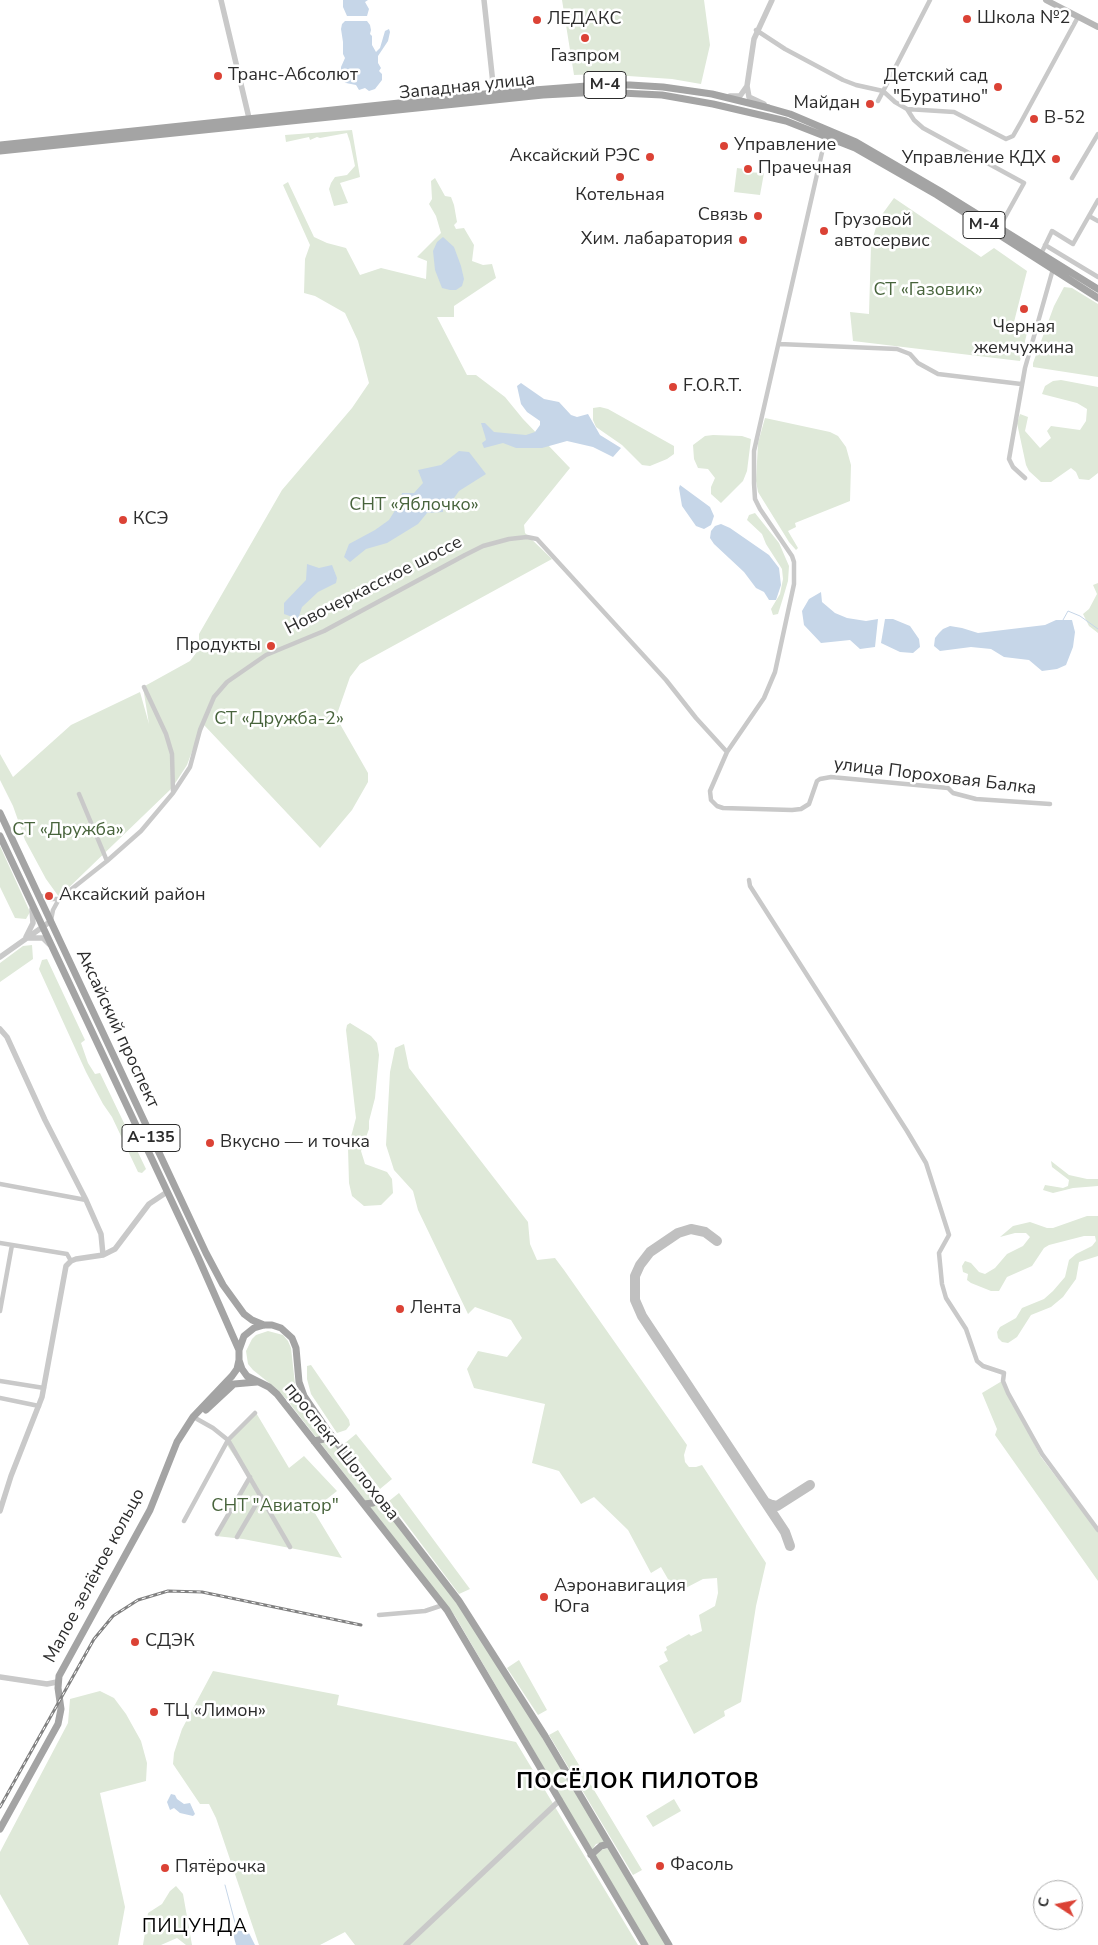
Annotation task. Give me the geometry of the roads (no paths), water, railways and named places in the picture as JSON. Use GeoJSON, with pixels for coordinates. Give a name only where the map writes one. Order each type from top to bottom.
{"type":"FeatureCollection","features":[{"type":"Feature","properties":{"kind":"main road"},"geometry":{"type":"LineString","coordinates":[[1046,0],[1098,27]]}},
{"type":"Feature","properties":{"kind":"main road"},"geometry":{"type":"LineString","coordinates":[[1053,0],[1098,23]]}},
{"type":"Feature","properties":{"kind":"main road","name":"Западная улица"},"geometry":{"type":"LineString","coordinates":[[0,145],[573,86],[630,84],[663,87],[712,95],[769,108],[797,117],[856,142],[940,191],[1098,289]]}},
{"type":"Feature","properties":{"kind":"main road","name":"Западная улица"},"geometry":{"type":"LineString","coordinates":[[0,151],[543,95],[600,92],[648,94],[713,104],[786,121],[856,148],[897,171],[1098,298]]}},
{"type":"Feature","properties":{"kind":"main road","name":"Аксайский проспект"},"geometry":{"type":"LineString","coordinates":[[0,813],[223,1285],[244,1314],[264,1325]]}},
{"type":"Feature","properties":{"kind":"main road","name":"Аксайский проспект"},"geometry":{"type":"LineString","coordinates":[[0,836],[167,1192],[238,1350]]}},
{"type":"Feature","properties":{"kind":"main road"},"geometry":{"type":"LineString","coordinates":[[43,928],[50,928],[62,953],[67,956]]}},
{"type":"Feature","properties":{"kind":"main road"},"geometry":{"type":"LineString","coordinates":[[238,1350],[244,1336],[254,1328],[264,1325]]}},
{"type":"Feature","properties":{"kind":"main road","name":"проспект Шолохова"},"geometry":{"type":"LineString","coordinates":[[264,1325],[280,1328],[292,1338],[296,1348],[299,1382],[304,1396],[328,1431],[459,1601],[489,1646],[669,1945]]}},
{"type":"Feature","properties":{"kind":"main road","name":"проспект Шолохова"},"geometry":{"type":"LineString","coordinates":[[238,1350],[239,1360],[247,1376],[278,1394],[443,1605],[474,1654],[645,1945]]}},
{"type":"Feature","properties":{"kind":"main road","name":"Малое зелёное кольцо"},"geometry":{"type":"LineString","coordinates":[[0,1828],[58,1724],[61,1710],[58,1682],[150,1510],[177,1442],[193,1417],[232,1376],[237,1369],[239,1360]]}},
{"type":"Feature","properties":{"kind":"main road","name":"Малое зелёное кольцо"},"geometry":{"type":"LineString","coordinates":[[177,1442],[197,1419],[234,1384],[245,1381],[257,1382]]}},
{"type":"Feature","properties":{"kind":"main road"},"geometry":{"type":"LineString","coordinates":[[314,1441],[324,1440],[328,1431]]}},
{"type":"Feature","properties":{"kind":"main road"},"geometry":{"type":"LineString","coordinates":[[364,1504],[373,1503],[378,1495]]}},
{"type":"Feature","properties":{"kind":"main road"},"geometry":{"type":"LineString","coordinates":[[423,1580],[426,1573],[435,1569]]}},
{"type":"Feature","properties":{"kind":"main road"},"geometry":{"type":"LineString","coordinates":[[591,1855],[601,1846],[609,1844]]}},
{"type":"Feature","properties":{"kind":"street"},"geometry":{"type":"LineString","coordinates":[[221,0],[248,118]]}},
{"type":"Feature","properties":{"kind":"street"},"geometry":{"type":"LineString","coordinates":[[484,0],[494,93]]}},
{"type":"Feature","properties":{"kind":"street"},"geometry":{"type":"LineString","coordinates":[[769,108],[766,104],[749,97],[747,86],[756,30],[772,0]]}},
{"type":"Feature","properties":{"kind":"street"},"geometry":{"type":"LineString","coordinates":[[878,102],[930,0]]}},
{"type":"Feature","properties":{"kind":"street"},"geometry":{"type":"LineString","coordinates":[[756,30],[785,49],[842,80],[883,91],[895,102],[908,109],[954,112],[1006,139],[1013,136],[1078,17]]}},
{"type":"Feature","properties":{"kind":"street"},"geometry":{"type":"LineString","coordinates":[[712,95],[740,96],[747,86]]}},
{"type":"Feature","properties":{"kind":"street"},"geometry":{"type":"LineString","coordinates":[[908,109],[914,120],[922,128],[1024,183],[999,228]]}},
{"type":"Feature","properties":{"kind":"street"},"geometry":{"type":"LineString","coordinates":[[1072,178],[1098,134]]}},
{"type":"Feature","properties":{"kind":"street"},"geometry":{"type":"LineString","coordinates":[[727,752],[764,698],[775,672],[794,584],[794,562],[756,500],[754,483],[756,437],[823,148],[827,142],[834,139]]}},
{"type":"Feature","properties":{"kind":"street"},"geometry":{"type":"LineString","coordinates":[[1041,254],[1052,231],[1073,244],[1098,200]]}},
{"type":"Feature","properties":{"kind":"street"},"geometry":{"type":"LineString","coordinates":[[1089,216],[1098,220]]}},
{"type":"Feature","properties":{"kind":"street"},"geometry":{"type":"LineString","coordinates":[[1045,245],[1098,277]]}},
{"type":"Feature","properties":{"kind":"street"},"geometry":{"type":"LineString","coordinates":[[1025,478],[1013,467],[1009,459],[1022,384],[1053,269]]}},
{"type":"Feature","properties":{"kind":"street"},"geometry":{"type":"LineString","coordinates":[[779,344],[897,349],[910,354],[918,363],[938,374],[1022,384]]}},
{"type":"Feature","properties":{"kind":"street","name":"Новочеркасское шоссе"},"geometry":{"type":"LineString","coordinates":[[60,899],[141,831],[173,792],[190,767],[200,730],[214,697],[227,682],[266,655],[324,631],[465,554],[483,546],[519,538],[537,539],[553,555],[666,680],[696,718],[727,752]]}},
{"type":"Feature","properties":{"kind":"street"},"geometry":{"type":"LineString","coordinates":[[144,687],[166,734],[172,754],[173,792]]}},
{"type":"Feature","properties":{"kind":"street","name":"улица Пороховая Балка"},"geometry":{"type":"LineString","coordinates":[[727,752],[710,794],[714,804],[723,808],[801,809],[809,804],[817,781],[830,777],[948,788],[953,793],[976,799],[1050,804]]}},
{"type":"Feature","properties":{"kind":"street"},"geometry":{"type":"LineString","coordinates":[[79,794],[107,861]]}},
{"type":"Feature","properties":{"kind":"street"},"geometry":{"type":"LineString","coordinates":[[748,880],[753,891],[926,1163],[949,1235],[939,1252],[942,1284],[946,1298],[966,1329],[977,1361],[983,1366],[1004,1373],[1003,1381],[1008,1393],[1042,1454],[1098,1530]]}},
{"type":"Feature","properties":{"kind":"street"},"geometry":{"type":"LineString","coordinates":[[38,894],[49,899],[60,899]]}},
{"type":"Feature","properties":{"kind":"street"},"geometry":{"type":"LineString","coordinates":[[0,957],[43,928],[50,921],[53,910],[60,899]]}},
{"type":"Feature","properties":{"kind":"street"},"geometry":{"type":"LineString","coordinates":[[22,941],[34,923],[31,904]]}},
{"type":"Feature","properties":{"kind":"street"},"geometry":{"type":"LineString","coordinates":[[22,941],[40,937],[46,940],[52,947]]}},
{"type":"Feature","properties":{"kind":"street"},"geometry":{"type":"LineString","coordinates":[[0,1029],[7,1037],[45,1120],[86,1200],[101,1234],[103,1255]]}},
{"type":"Feature","properties":{"kind":"street"},"geometry":{"type":"LineString","coordinates":[[0,1184],[86,1200]]}},
{"type":"Feature","properties":{"kind":"street"},"geometry":{"type":"LineString","coordinates":[[0,1507],[39,1406],[44,1388],[66,1266],[71,1261],[88,1256],[103,1255],[115,1249],[149,1204],[167,1192]]}},
{"type":"Feature","properties":{"kind":"street"},"geometry":{"type":"LineString","coordinates":[[0,1243],[68,1254],[71,1261]]}},
{"type":"Feature","properties":{"kind":"street"},"geometry":{"type":"LineString","coordinates":[[0,1311],[12,1245]]}},
{"type":"Feature","properties":{"kind":"street"},"geometry":{"type":"LineString","coordinates":[[0,1381],[44,1388]]}},
{"type":"Feature","properties":{"kind":"street"},"geometry":{"type":"LineString","coordinates":[[0,1398],[39,1406]]}},
{"type":"Feature","properties":{"kind":"street"},"geometry":{"type":"LineString","coordinates":[[184,1521],[228,1440],[255,1413]]}},
{"type":"Feature","properties":{"kind":"street"},"geometry":{"type":"LineString","coordinates":[[197,1419],[213,1428],[228,1440],[290,1546]]}},
{"type":"Feature","properties":{"kind":"street"},"geometry":{"type":"LineString","coordinates":[[217,1534],[250,1478]]}},
{"type":"Feature","properties":{"kind":"street"},"geometry":{"type":"LineString","coordinates":[[237,1536],[261,1496]]}},
{"type":"Feature","properties":{"kind":"street"},"geometry":{"type":"LineString","coordinates":[[379,1615],[425,1611],[443,1605]]}},
{"type":"Feature","properties":{"kind":"street"},"geometry":{"type":"LineString","coordinates":[[0,1677],[47,1684],[58,1682]]}},
{"type":"Feature","properties":{"kind":"street"},"geometry":{"type":"LineString","coordinates":[[406,1945],[560,1800]]}},
{"type":"Feature","properties":{"kind":"water"},"geometry":{"type":"Polygon","coordinates":[[[343,0],[368,0],[365,2],[369,9],[367,16],[347,16],[343,7],[343,0]]]}},
{"type":"Feature","properties":{"kind":"water"},"geometry":{"type":"Polygon","coordinates":[[[345,21],[367,21],[370,25],[372,45],[376,52],[380,48],[385,31],[389,29],[388,41],[378,56],[382,80],[375,89],[369,91],[365,88],[359,90],[356,85],[341,80],[341,67],[345,58],[341,29],[345,21]]]}},
{"type":"Feature","properties":{"kind":"water"},"geometry":{"type":"Polygon","coordinates":[[[443,237],[454,247],[461,266],[464,279],[462,286],[456,290],[442,288],[435,270],[433,251],[437,242],[443,237]]]}},
{"type":"Feature","properties":{"kind":"water"},"geometry":{"type":"Polygon","coordinates":[[[521,383],[544,399],[559,402],[571,415],[577,417],[588,414],[600,435],[621,448],[613,457],[593,447],[567,441],[542,448],[516,448],[503,443],[484,448],[482,443],[486,440],[481,423],[485,423],[494,432],[526,435],[535,432],[540,425],[540,421],[527,412],[521,404],[517,386],[521,383]]]}},
{"type":"Feature","properties":{"kind":"water"},"geometry":{"type":"Polygon","coordinates":[[[459,451],[469,452],[486,474],[459,491],[449,505],[443,505],[443,512],[427,513],[418,524],[387,543],[366,549],[350,562],[344,557],[349,544],[389,520],[399,504],[402,493],[414,493],[423,483],[418,470],[441,465],[459,451]]]}},
{"type":"Feature","properties":{"kind":"water"},"geometry":{"type":"Polygon","coordinates":[[[680,485],[710,507],[714,516],[711,525],[704,529],[696,526],[682,506],[680,485]]]}},
{"type":"Feature","properties":{"kind":"water"},"geometry":{"type":"Polygon","coordinates":[[[721,524],[730,528],[769,555],[779,568],[781,585],[776,600],[769,600],[764,592],[756,588],[744,572],[714,544],[710,538],[711,531],[715,526],[721,524]]]}},
{"type":"Feature","properties":{"kind":"water"},"geometry":{"type":"Polygon","coordinates":[[[307,564],[319,568],[332,565],[337,578],[336,583],[318,592],[302,607],[298,619],[284,614],[284,603],[306,580],[307,564]]]}},
{"type":"Feature","properties":{"kind":"water"},"geometry":{"type":"Polygon","coordinates":[[[821,592],[822,602],[835,613],[847,618],[866,621],[878,619],[875,647],[860,649],[850,640],[821,643],[804,625],[802,611],[809,599],[821,592]]]}},
{"type":"Feature","properties":{"kind":"water"},"geometry":{"type":"Polygon","coordinates":[[[885,619],[893,619],[910,626],[919,639],[920,647],[913,653],[900,652],[881,643],[885,619]]]}},
{"type":"Feature","properties":{"kind":"water"},"geometry":{"type":"Polygon","coordinates":[[[1056,620],[1072,620],[1075,632],[1073,647],[1066,665],[1057,669],[1042,671],[1029,660],[1004,657],[991,649],[971,647],[940,651],[934,646],[935,638],[943,629],[950,626],[978,633],[1045,625],[1056,620]]]}},
{"type":"Feature","properties":{"kind":"water"},"geometry":{"type":"Polygon","coordinates":[[[171,1794],[175,1795],[184,1804],[190,1803],[195,1814],[193,1816],[180,1813],[174,1808],[170,1810],[167,1802],[171,1794]]]}},
{"type":"Feature","properties":{"kind":"water"},"geometry":{"type":"Polygon","coordinates":[[[232,1930],[248,1931],[255,1945],[236,1945],[232,1930]]]}},
{"type":"Feature","properties":{"kind":"waterway"},"geometry":{"type":"LineString","coordinates":[[1063,620],[1068,611],[1080,616],[1098,629]]}},
{"type":"Feature","properties":{"kind":"waterway"},"geometry":{"type":"LineString","coordinates":[[225,1885],[237,1930]]}},
{"type":"Feature","properties":{"kind":"railway"},"geometry":{"type":"LineString","coordinates":[[0,1807],[94,1639],[113,1616],[138,1600],[168,1591],[202,1592],[361,1625]]}},
{"type":"Feature","properties":{"kind":"place","name":"Школа №2"},"geometry":{"type":"Point","coordinates":[967,19]}},
{"type":"Feature","properties":{"kind":"place","name":"ЛЕДАКС"},"geometry":{"type":"Point","coordinates":[537,20]}},
{"type":"Feature","properties":{"kind":"place","name":"Газпром"},"geometry":{"type":"Point","coordinates":[585,38]}},
{"type":"Feature","properties":{"kind":"place","name":"Транс-Абсолют"},"geometry":{"type":"Point","coordinates":[218,76]}},
{"type":"Feature","properties":{"kind":"place","name":"Детский сад \"Буратино\""},"geometry":{"type":"Point","coordinates":[998,87]}},
{"type":"Feature","properties":{"kind":"place","name":"Майдан"},"geometry":{"type":"Point","coordinates":[870,104]}},
{"type":"Feature","properties":{"kind":"place","name":"В-52"},"geometry":{"type":"Point","coordinates":[1034,119]}},
{"type":"Feature","properties":{"kind":"place","name":"Управление"},"geometry":{"type":"Point","coordinates":[724,146]}},
{"type":"Feature","properties":{"kind":"place","name":"Аксайский РЭС"},"geometry":{"type":"Point","coordinates":[650,157]}},
{"type":"Feature","properties":{"kind":"place","name":"Управление КДХ"},"geometry":{"type":"Point","coordinates":[1056,159]}},
{"type":"Feature","properties":{"kind":"place","name":"Прачечная"},"geometry":{"type":"Point","coordinates":[748,169]}},
{"type":"Feature","properties":{"kind":"place","name":"Котельная"},"geometry":{"type":"Point","coordinates":[620,177]}},
{"type":"Feature","properties":{"kind":"place","name":"Связь"},"geometry":{"type":"Point","coordinates":[758,216]}},
{"type":"Feature","properties":{"kind":"place","name":"Грузовой автосервис"},"geometry":{"type":"Point","coordinates":[824,231]}},
{"type":"Feature","properties":{"kind":"place","name":"Хим. лабаратория"},"geometry":{"type":"Point","coordinates":[743,240]}},
{"type":"Feature","properties":{"kind":"place","name":"Черная жемчужина"},"geometry":{"type":"Point","coordinates":[1024,309]}},
{"type":"Feature","properties":{"kind":"place","name":"F.O.R.T."},"geometry":{"type":"Point","coordinates":[673,387]}},
{"type":"Feature","properties":{"kind":"place","name":"КСЭ"},"geometry":{"type":"Point","coordinates":[123,520]}},
{"type":"Feature","properties":{"kind":"place","name":"Продукты"},"geometry":{"type":"Point","coordinates":[271,646]}},
{"type":"Feature","properties":{"kind":"place","name":"Аксайский район"},"geometry":{"type":"Point","coordinates":[49,896]}},
{"type":"Feature","properties":{"kind":"place","name":"Вкусно — и точка"},"geometry":{"type":"Point","coordinates":[210,1143]}},
{"type":"Feature","properties":{"kind":"place","name":"Лента"},"geometry":{"type":"Point","coordinates":[400,1309]}},
{"type":"Feature","properties":{"kind":"place","name":"Аэронавигация Юга"},"geometry":{"type":"Point","coordinates":[544,1597]}},
{"type":"Feature","properties":{"kind":"place","name":"СДЭК"},"geometry":{"type":"Point","coordinates":[135,1642]}},
{"type":"Feature","properties":{"kind":"place","name":"ТЦ «Лимон»"},"geometry":{"type":"Point","coordinates":[154,1712]}},
{"type":"Feature","properties":{"kind":"place","name":"Фасоль"},"geometry":{"type":"Point","coordinates":[660,1866]}},
{"type":"Feature","properties":{"kind":"place","name":"Пятёрочка"},"geometry":{"type":"Point","coordinates":[165,1868]}},
{"type":"Feature","properties":{"kind":"district","name":"ПОСЁЛОК ПИЛОТОВ"},"geometry":{"type":"Point","coordinates":[638,1783]}},
{"type":"Feature","properties":{"kind":"district","name":"ПИЦУНДА"},"geometry":{"type":"Point","coordinates":[195,1927]}},
{"type":"Feature","properties":{"kind":"park label","name":"СТ «Газовик»"},"geometry":{"type":"Point","coordinates":[928,291]}},
{"type":"Feature","properties":{"kind":"park label","name":"СНТ «Яблочко»"},"geometry":{"type":"Point","coordinates":[414,506]}},
{"type":"Feature","properties":{"kind":"park label","name":"СТ «Дружба-2»"},"geometry":{"type":"Point","coordinates":[279,720]}},
{"type":"Feature","properties":{"kind":"park label","name":"СТ «Дружба»"},"geometry":{"type":"Point","coordinates":[68,831]}},
{"type":"Feature","properties":{"kind":"park label","name":"СНТ \"Авиатор\""},"geometry":{"type":"Point","coordinates":[275,1507]}}]}
